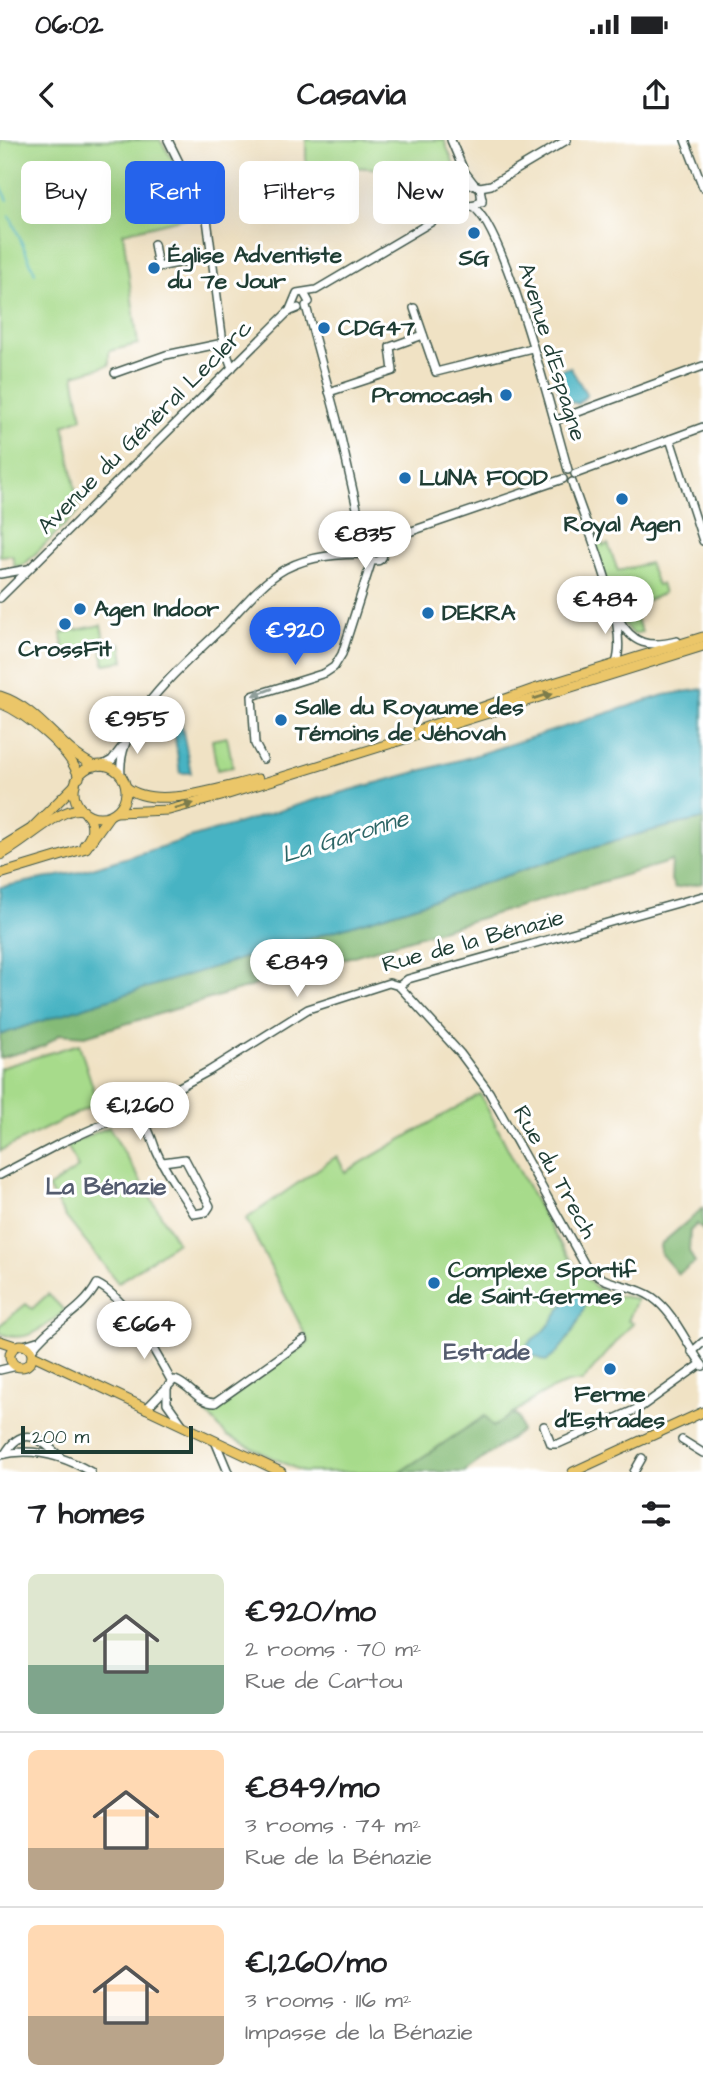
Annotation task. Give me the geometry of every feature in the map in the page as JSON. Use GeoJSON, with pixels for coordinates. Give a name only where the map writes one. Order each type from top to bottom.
{"type":"FeatureCollection","features":[{"type":"Feature","properties":{"kind":"main road"},"geometry":{"type":"LineString","coordinates":[[361,752],[445,719],[703,636]]}},
{"type":"Feature","properties":{"kind":"main road"},"geometry":{"type":"LineString","coordinates":[[0,855],[34,835],[58,814],[83,811],[113,814],[174,809],[703,646]]}},
{"type":"Feature","properties":{"kind":"main road"},"geometry":{"type":"LineString","coordinates":[[0,696],[33,712],[77,757],[121,774],[126,787],[124,800],[86,848],[0,874]]}},
{"type":"Feature","properties":{"kind":"main road"},"geometry":{"type":"LineString","coordinates":[[0,703],[29,719],[74,765],[77,781],[75,798],[92,824],[90,839],[56,857]]}},
{"type":"Feature","properties":{"kind":"main road"},"geometry":{"type":"LineString","coordinates":[[0,848],[31,829],[77,781],[98,766]]}},
{"type":"Feature","properties":{"kind":"main road"},"geometry":{"type":"LineString","coordinates":[[126,787],[141,797],[173,797],[294,772]]}},
{"type":"Feature","properties":{"kind":"main road"},"geometry":{"type":"LineString","coordinates":[[0,1341],[281,1472]]}},
{"type":"Feature","properties":{"kind":"main road"},"geometry":{"type":"LineString","coordinates":[[0,1346],[8,1364]]}},
{"type":"Feature","properties":{"kind":"main road"},"geometry":{"type":"LineString","coordinates":[[8,1364],[26,1352]]}},
{"type":"Feature","properties":{"kind":"main road"},"geometry":{"type":"LineString","coordinates":[[8,1364],[26,1352]]}},
{"type":"Feature","properties":{"kind":"main road"},"geometry":{"type":"LineString","coordinates":[[573,1472],[703,1412]]}},
{"type":"Feature","properties":{"kind":"street"},"geometry":{"type":"LineString","coordinates":[[168,140],[206,219],[214,256],[223,343],[232,368]]}},
{"type":"Feature","properties":{"kind":"street"},"geometry":{"type":"LineString","coordinates":[[451,140],[460,161]]}},
{"type":"Feature","properties":{"kind":"street"},"geometry":{"type":"LineString","coordinates":[[487,223],[470,206],[483,197],[491,185],[567,140]]}},
{"type":"Feature","properties":{"kind":"street"},"geometry":{"type":"LineString","coordinates":[[685,140],[703,187]]}},
{"type":"Feature","properties":{"kind":"street"},"geometry":{"type":"LineString","coordinates":[[469,177],[483,197],[487,223]]}},
{"type":"Feature","properties":{"kind":"street"},"geometry":{"type":"LineString","coordinates":[[469,188],[491,185]]}},
{"type":"Feature","properties":{"kind":"street","name":"Avenue d'Espagne"},"geometry":{"type":"LineString","coordinates":[[487,223],[498,247],[572,472]]}},
{"type":"Feature","properties":{"kind":"street","name":"Avenue du Général Leclerc"},"geometry":{"type":"LineString","coordinates":[[304,293],[316,290],[427,224]]}},
{"type":"Feature","properties":{"kind":"street"},"geometry":{"type":"LineString","coordinates":[[154,244],[158,267],[214,256]]}},
{"type":"Feature","properties":{"kind":"street","name":"Avenue du Général Leclerc"},"geometry":{"type":"LineString","coordinates":[[0,598],[288,312],[302,307],[316,290]]}},
{"type":"Feature","properties":{"kind":"street"},"geometry":{"type":"LineString","coordinates":[[263,759],[255,744],[252,696],[334,667],[342,654],[372,554],[362,526],[330,392],[302,307],[295,294],[304,293],[302,307]]}},
{"type":"Feature","properties":{"kind":"street"},"geometry":{"type":"LineString","coordinates":[[414,308],[436,372],[532,348]]}},
{"type":"Feature","properties":{"kind":"street"},"geometry":{"type":"LineString","coordinates":[[330,392],[393,371],[390,347],[423,335]]}},
{"type":"Feature","properties":{"kind":"street"},"geometry":{"type":"LineString","coordinates":[[115,373],[166,355],[223,343]]}},
{"type":"Feature","properties":{"kind":"street"},"geometry":{"type":"LineString","coordinates":[[554,421],[703,366]]}},
{"type":"Feature","properties":{"kind":"street"},"geometry":{"type":"LineString","coordinates":[[98,766],[115,757],[155,695],[278,574],[307,561],[332,556],[372,554],[382,550],[404,533],[563,479],[572,472],[703,427]]}},
{"type":"Feature","properties":{"kind":"street"},"geometry":{"type":"LineString","coordinates":[[670,439],[703,541]]}},
{"type":"Feature","properties":{"kind":"street"},"geometry":{"type":"LineString","coordinates":[[572,472],[572,482],[615,611],[620,646],[616,663]]}},
{"type":"Feature","properties":{"kind":"street"},"geometry":{"type":"LineString","coordinates":[[563,479],[572,482]]}},
{"type":"Feature","properties":{"kind":"street"},"geometry":{"type":"LineString","coordinates":[[372,554],[381,558],[382,550]]}},
{"type":"Feature","properties":{"kind":"street"},"geometry":{"type":"LineString","coordinates":[[0,574],[29,569]]}},
{"type":"Feature","properties":{"kind":"street"},"geometry":{"type":"LineString","coordinates":[[615,611],[630,638],[639,643],[654,645],[703,636]]}},
{"type":"Feature","properties":{"kind":"street"},"geometry":{"type":"LineString","coordinates":[[121,774],[121,760],[130,734]]}},
{"type":"Feature","properties":{"kind":"street","name":"Rue de la Bénazie"},"geometry":{"type":"LineString","coordinates":[[0,1175],[61,1143],[138,1109],[209,1071],[308,1009],[389,984],[398,986],[408,979],[703,896]]}},
{"type":"Feature","properties":{"kind":"street","name":"Rue du Trech"},"geometry":{"type":"LineString","coordinates":[[398,986],[460,1053],[489,1092],[585,1265],[604,1282],[637,1289],[658,1301],[702,1365]]}},
{"type":"Feature","properties":{"kind":"street"},"geometry":{"type":"LineString","coordinates":[[138,1109],[163,1162],[194,1214],[206,1212],[211,1206],[185,1159],[163,1162]]}},
{"type":"Feature","properties":{"kind":"street"},"geometry":{"type":"LineString","coordinates":[[26,1352],[85,1303],[97,1284],[113,1294],[152,1347],[172,1382],[146,1409]]}},
{"type":"Feature","properties":{"kind":"street"},"geometry":{"type":"LineString","coordinates":[[175,1380],[187,1385],[202,1399],[215,1403],[304,1340]]}},
{"type":"Feature","properties":{"kind":"street"},"geometry":{"type":"LineString","coordinates":[[692,1352],[703,1342]]}},
{"type":"Feature","properties":{"kind":"street"},"geometry":{"type":"LineString","coordinates":[[544,1426],[551,1444],[558,1444],[641,1407],[702,1365]]}},
{"type":"Feature","properties":{"kind":"street"},"geometry":{"type":"LineString","coordinates":[[167,1388],[167,1403],[184,1427]]}},
{"type":"Feature","properties":{"kind":"street"},"geometry":{"type":"LineString","coordinates":[[158,1415],[167,1403]]}},
{"type":"Feature","properties":{"kind":"street"},"geometry":{"type":"LineString","coordinates":[[2,1454],[20,1438],[31,1436],[42,1440],[60,1458]]}},
{"type":"Feature","properties":{"kind":"street"},"geometry":{"type":"LineString","coordinates":[[682,1440],[703,1453]]}},
{"type":"Feature","properties":{"kind":"street"},"geometry":{"type":"LineString","coordinates":[[215,1441],[227,1469]]}},
{"type":"Feature","properties":{"kind":"street"},"geometry":{"type":"LineString","coordinates":[[227,1469],[232,1449]]}},
{"type":"Feature","properties":{"kind":"street"},"geometry":{"type":"LineString","coordinates":[[2,1454],[27,1452],[60,1458],[91,1472]]}},
{"type":"Feature","properties":{"kind":"street"},"geometry":{"type":"LineString","coordinates":[[634,1472],[642,1458]]}},
{"type":"Feature","properties":{"kind":"green space"},"geometry":{"type":"Polygon","coordinates":[[[0,140],[160,140],[173,161],[125,161],[125,224],[160,224],[123,233],[138,344],[109,351],[109,365],[74,375],[82,418],[64,425],[79,511],[25,564],[15,567],[12,555],[0,556],[0,140]]]}},
{"type":"Feature","properties":{"kind":"green space"},"geometry":{"type":"Polygon","coordinates":[[[306,140],[444,140],[452,161],[373,161],[373,168],[359,167],[359,161],[306,161],[306,140]]]}},
{"type":"Feature","properties":{"kind":"green space"},"geometry":{"type":"Polygon","coordinates":[[[601,540],[603,546],[608,544],[618,571],[649,563],[657,585],[661,584],[664,593],[631,608],[642,632],[633,634],[613,605],[595,544],[601,540]]]}},
{"type":"Feature","properties":{"kind":"green space"},"geometry":{"type":"Polygon","coordinates":[[[101,625],[105,644],[64,652],[61,633],[101,625]]]}},
{"type":"Feature","properties":{"kind":"green space"},"geometry":{"type":"Polygon","coordinates":[[[121,643],[124,661],[104,664],[101,647],[121,643]]]}},
{"type":"Feature","properties":{"kind":"green space"},"geometry":{"type":"Polygon","coordinates":[[[227,737],[233,767],[217,770],[212,740],[227,737]]]}},
{"type":"Feature","properties":{"kind":"green space"},"geometry":{"type":"Polygon","coordinates":[[[703,819],[703,883],[675,888],[671,880],[672,861],[85,1036],[60,1034],[44,1046],[0,1058],[0,1035],[70,1011],[412,907],[599,846],[703,819]]]}},
{"type":"Feature","properties":{"kind":"green space"},"geometry":{"type":"Polygon","coordinates":[[[79,1044],[98,1103],[0,1151],[0,1068],[79,1044]]]}},
{"type":"Feature","properties":{"kind":"green space","name":"Complexe Sportif de Saint-Germes"},"geometry":{"type":"Polygon","coordinates":[[[480,1094],[566,1253],[596,1287],[615,1295],[637,1299],[628,1321],[633,1323],[582,1382],[572,1382],[548,1391],[493,1428],[485,1416],[400,1472],[303,1472],[227,1436],[206,1413],[309,1342],[246,1219],[337,1156],[345,1172],[480,1094]]]}},
{"type":"Feature","properties":{"kind":"green space"},"geometry":{"type":"Polygon","coordinates":[[[109,1127],[177,1242],[118,1283],[65,1216],[48,1188],[78,1168],[67,1145],[109,1127]]]}},
{"type":"Feature","properties":{"kind":"green space"},"geometry":{"type":"Polygon","coordinates":[[[703,1208],[703,1230],[697,1224],[690,1231],[689,1251],[695,1263],[678,1274],[661,1254],[660,1245],[703,1208]]]}},
{"type":"Feature","properties":{"kind":"green space"},"geometry":{"type":"Polygon","coordinates":[[[48,1294],[65,1311],[27,1336],[0,1333],[0,1325],[26,1304],[32,1309],[48,1294]]]}},
{"type":"Feature","properties":{"kind":"green space"},"geometry":{"type":"Polygon","coordinates":[[[512,1414],[518,1417],[521,1431],[464,1472],[400,1472],[485,1416],[493,1427],[512,1414]]]}},
{"type":"Feature","properties":{"kind":"water"},"geometry":{"type":"Polygon","coordinates":[[[570,367],[587,395],[578,404],[567,400],[558,388],[558,371],[570,367]]]}},
{"type":"Feature","properties":{"kind":"water","name":"La Garonne"},"geometry":{"type":"Polygon","coordinates":[[[703,689],[703,819],[599,845],[430,901],[0,1035],[0,887],[79,872],[311,801],[467,758],[664,695],[703,689]]]}},
{"type":"Feature","properties":{"kind":"water"},"geometry":{"type":"Polygon","coordinates":[[[178,706],[191,773],[180,773],[171,710],[178,706]]]}},
{"type":"Feature","properties":{"kind":"water"},"geometry":{"type":"Polygon","coordinates":[[[580,1293],[586,1296],[586,1303],[578,1322],[564,1343],[545,1361],[532,1355],[527,1346],[529,1343],[544,1331],[568,1300],[580,1293]]]}},
{"type":"Feature","properties":{"kind":"waterway"},"geometry":{"type":"LineString","coordinates":[[0,184],[8,200]]}},
{"type":"Feature","properties":{"kind":"waterway"},"geometry":{"type":"LineString","coordinates":[[10,216],[35,273]]}},
{"type":"Feature","properties":{"kind":"place","name":"SG"},"geometry":{"type":"Point","coordinates":[474,233]}},
{"type":"Feature","properties":{"kind":"place","name":"Église Adventiste du 7e Jour"},"geometry":{"type":"Point","coordinates":[154,268]}},
{"type":"Feature","properties":{"kind":"place","name":"CDG47"},"geometry":{"type":"Point","coordinates":[324,328]}},
{"type":"Feature","properties":{"kind":"place","name":"Promocash"},"geometry":{"type":"Point","coordinates":[506,395]}},
{"type":"Feature","properties":{"kind":"place","name":"LUNA FOOD"},"geometry":{"type":"Point","coordinates":[405,478]}},
{"type":"Feature","properties":{"kind":"place","name":"Royal Agen"},"geometry":{"type":"Point","coordinates":[622,499]}},
{"type":"Feature","properties":{"kind":"place","name":"Agen Indoor"},"geometry":{"type":"Point","coordinates":[80,609]}},
{"type":"Feature","properties":{"kind":"place","name":"DEKRA"},"geometry":{"type":"Point","coordinates":[428,613]}},
{"type":"Feature","properties":{"kind":"place","name":"CrossFit"},"geometry":{"type":"Point","coordinates":[65,624]}},
{"type":"Feature","properties":{"kind":"place","name":"Salle du Royaume des Témoins de Jéhovah"},"geometry":{"type":"Point","coordinates":[281,720]}},
{"type":"Feature","properties":{"kind":"place","name":"Complexe Sportif de Saint-Germes"},"geometry":{"type":"Point","coordinates":[434,1283]}},
{"type":"Feature","properties":{"kind":"place","name":"Ferme d’Estrades"},"geometry":{"type":"Point","coordinates":[610,1369]}},
{"type":"Feature","properties":{"kind":"district","name":"La Bénazie"},"geometry":{"type":"Point","coordinates":[106,1187]}},
{"type":"Feature","properties":{"kind":"district","name":"Estrade"},"geometry":{"type":"Point","coordinates":[487,1352]}}]}
